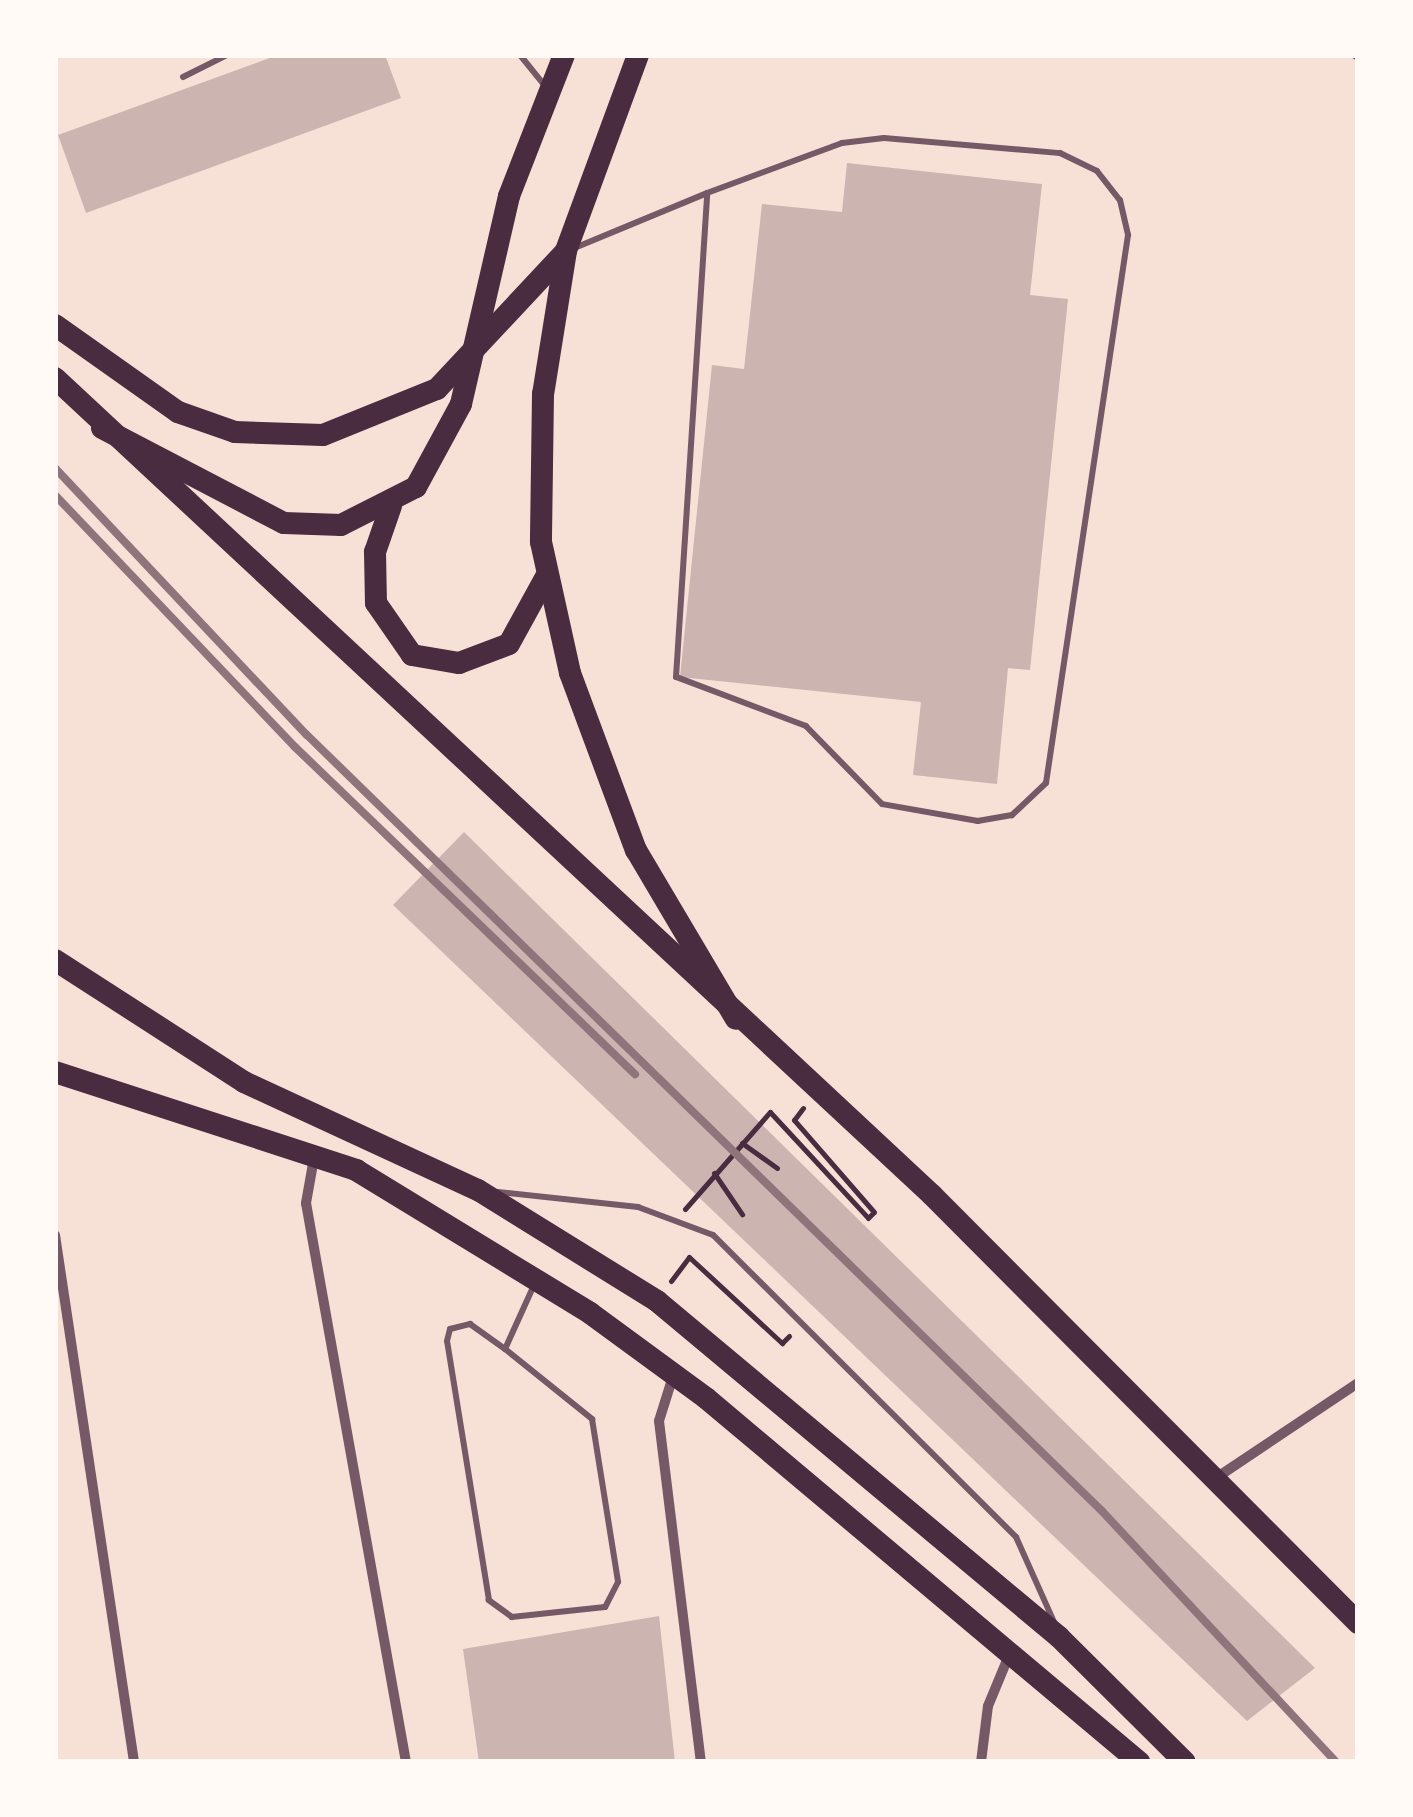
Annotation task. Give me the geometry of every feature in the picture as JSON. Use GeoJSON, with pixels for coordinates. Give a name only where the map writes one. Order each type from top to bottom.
{"type":"FeatureCollection","features":[{"type":"Feature","properties":{"kind":"main road"},"geometry":{"type":"LineString","coordinates":[[102,428],[284,523],[341,525],[390,506],[436,460],[475,356],[508,196],[564,55]]}},
{"type":"Feature","properties":{"kind":"main road"},"geometry":{"type":"LineString","coordinates":[[638,55],[566,251],[538,444],[547,574],[570,673],[636,850],[736,1018]]}},
{"type":"Feature","properties":{"kind":"main road"},"geometry":{"type":"LineString","coordinates":[[55,325],[178,412],[273,435],[323,435],[393,412],[475,356],[566,251]]}},
{"type":"Feature","properties":{"kind":"main road"},"geometry":{"type":"LineString","coordinates":[[55,378],[102,428],[817,1090],[1216,1478],[1358,1623]]}},
{"type":"Feature","properties":{"kind":"main road"},"geometry":{"type":"LineString","coordinates":[[390,506],[375,552],[376,603],[412,655],[459,663],[510,644],[547,574]]}},
{"type":"Feature","properties":{"kind":"main road"},"geometry":{"type":"LineString","coordinates":[[55,960],[244,1082],[478,1190],[657,1300],[1060,1637],[1185,1762]]}},
{"type":"Feature","properties":{"kind":"main road"},"geometry":{"type":"LineString","coordinates":[[56,1073],[315,1154],[537,1280],[674,1372],[1139,1762]]}},
{"type":"Feature","properties":{"kind":"street"},"geometry":{"type":"LineString","coordinates":[[315,1154],[306,1203],[406,1762]]}},
{"type":"Feature","properties":{"kind":"street"},"geometry":{"type":"LineString","coordinates":[[55,1235],[134,1762]]}},
{"type":"Feature","properties":{"kind":"street"},"geometry":{"type":"LineString","coordinates":[[674,1372],[659,1421],[701,1762]]}},
{"type":"Feature","properties":{"kind":"street"},"geometry":{"type":"LineString","coordinates":[[1216,1478],[1358,1383]]}},
{"type":"Feature","properties":{"kind":"street"},"geometry":{"type":"LineString","coordinates":[[981,1762],[988,1706],[1010,1653]]}},
{"type":"Feature","properties":{"kind":"lane"},"geometry":{"type":"LineString","coordinates":[[184,76],[227,55]]}},
{"type":"Feature","properties":{"kind":"lane"},"geometry":{"type":"LineString","coordinates":[[520,55],[548,90]]}},
{"type":"Feature","properties":{"kind":"lane"},"geometry":{"type":"LineString","coordinates":[[566,251],[708,193],[842,143],[884,138],[1060,153],[1097,171],[1120,200],[1128,235],[1046,783],[1012,815],[978,821],[882,804],[806,726],[676,677],[708,193]]}},
{"type":"Feature","properties":{"kind":"lane"},"geometry":{"type":"LineString","coordinates":[[478,1190],[638,1207],[713,1235],[1016,1537],[1060,1637]]}},
{"type":"Feature","properties":{"kind":"lane"},"geometry":{"type":"LineString","coordinates":[[505,1349],[537,1280]]}},
{"type":"Feature","properties":{"kind":"lane"},"geometry":{"type":"LineString","coordinates":[[470,1324],[505,1349],[592,1419],[618,1582],[606,1607],[512,1617],[489,1600],[446,1341],[450,1330],[470,1324]]}},
{"type":"Feature","properties":{"kind":"path"},"geometry":{"type":"LineString","coordinates":[[702,1186],[770,1112],[868,1218],[874,1212],[794,1120],[817,1090]]}},
{"type":"Feature","properties":{"kind":"path"},"geometry":{"type":"LineString","coordinates":[[742,1143],[777,1168]]}},
{"type":"Feature","properties":{"kind":"path"},"geometry":{"type":"LineString","coordinates":[[714,1173],[742,1214]]}},
{"type":"Feature","properties":{"kind":"path"},"geometry":{"type":"LineString","coordinates":[[670,1281],[689,1257],[782,1343],[790,1337]]}},
{"type":"Feature","properties":{"kind":"building"},"geometry":{"type":"Polygon","coordinates":[[[278,55],[385,55],[401,98],[86,213],[58,135],[278,55]]]}},
{"type":"Feature","properties":{"kind":"building"},"geometry":{"type":"Polygon","coordinates":[[[847,163],[1042,184],[1030,295],[1068,299],[1030,670],[1008,668],[997,784],[913,775],[921,702],[680,677],[712,365],[744,369],[762,204],[842,212],[847,163]]]}},
{"type":"Feature","properties":{"kind":"building"},"geometry":{"type":"Polygon","coordinates":[[[464,832],[1315,1668],[1247,1721],[393,905],[464,832]]]}},
{"type":"Feature","properties":{"kind":"building"},"geometry":{"type":"Polygon","coordinates":[[[659,1616],[675,1762],[479,1762],[463,1649],[659,1616]]]}},
{"type":"Feature","properties":{"kind":"railway"},"geometry":{"type":"LineString","coordinates":[[55,468],[307,735],[1101,1510],[1336,1762]]}},
{"type":"Feature","properties":{"kind":"railway"},"geometry":{"type":"LineString","coordinates":[[55,495],[295,747],[635,1074]]}}]}
